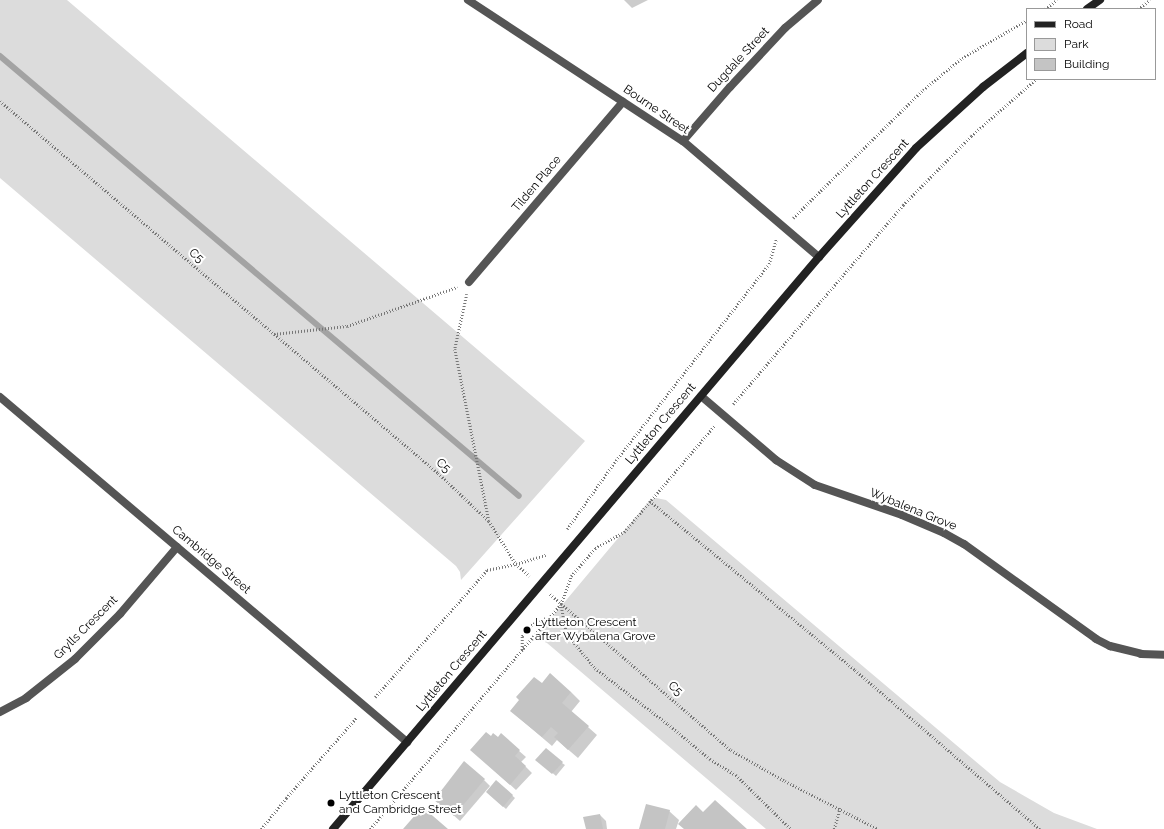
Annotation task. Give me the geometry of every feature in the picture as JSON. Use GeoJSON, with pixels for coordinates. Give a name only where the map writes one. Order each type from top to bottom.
{"type":"FeatureCollection","features":[{"type":"Feature","properties":{"kind":"street","name":"Bourne Street"},"geometry":{"type":"LineString","coordinates":[[468,0],[683,141],[819,257]]}},
{"type":"Feature","properties":{"kind":"street","name":"Dugdale Street"},"geometry":{"type":"LineString","coordinates":[[683,141],[730,87],[785,28],[818,0]]}},
{"type":"Feature","properties":{"kind":"street"},"geometry":{"type":"LineString","coordinates":[[1088,8],[1100,0]]}},
{"type":"Feature","properties":{"kind":"street","name":"Lyttleton Crescent"},"geometry":{"type":"LineString","coordinates":[[333,829],[819,257],[916,148],[983,87],[1026,54]]}},
{"type":"Feature","properties":{"kind":"street","name":"Tilden Place"},"geometry":{"type":"LineString","coordinates":[[469,282],[623,102]]}},
{"type":"Feature","properties":{"kind":"street","name":"Wybalena Grove"},"geometry":{"type":"LineString","coordinates":[[701,396],[776,460],[815,485],[902,515],[944,533],[964,544],[1096,639],[1110,646],[1141,654],[1164,655]]}},
{"type":"Feature","properties":{"kind":"street","name":"Cambridge Street"},"geometry":{"type":"LineString","coordinates":[[0,397],[407,742]]}},
{"type":"Feature","properties":{"kind":"street","name":"Grylls Crescent"},"geometry":{"type":"LineString","coordinates":[[0,712],[26,698],[76,659],[120,614],[177,547]]}},
{"type":"Feature","properties":{"kind":"path"},"geometry":{"type":"LineString","coordinates":[[1047,8],[1057,0]]}},
{"type":"Feature","properties":{"kind":"path"},"geometry":{"type":"LineString","coordinates":[[1139,8],[1150,0]]}},
{"type":"Feature","properties":{"kind":"path"},"geometry":{"type":"LineString","coordinates":[[568,527],[614,463],[769,264],[775,240],[784,227],[922,90],[962,58],[1026,21]]}},
{"type":"Feature","properties":{"kind":"path"},"geometry":{"type":"LineString","coordinates":[[370,829],[561,604],[571,576],[595,548],[624,532],[903,205],[971,136],[1035,80]]}},
{"type":"Feature","properties":{"kind":"path","name":"C5"},"geometry":{"type":"LineString","coordinates":[[0,101],[438,473],[489,521],[516,564],[539,586],[731,750],[785,781],[840,808],[878,829]]}},
{"type":"Feature","properties":{"kind":"path"},"geometry":{"type":"LineString","coordinates":[[274,334],[347,326],[435,296],[469,282]]}},
{"type":"Feature","properties":{"kind":"path"},"geometry":{"type":"LineString","coordinates":[[469,282],[455,349],[489,521]]}},
{"type":"Feature","properties":{"kind":"path"},"geometry":{"type":"LineString","coordinates":[[650,501],[855,670],[1040,829]]}},
{"type":"Feature","properties":{"kind":"path"},"geometry":{"type":"LineString","coordinates":[[261,829],[286,798],[487,570],[546,556]]}},
{"type":"Feature","properties":{"kind":"path"},"geometry":{"type":"LineString","coordinates":[[561,604],[567,634],[595,668],[668,724],[710,759],[736,776],[791,829]]}},
{"type":"Feature","properties":{"kind":"path"},"geometry":{"type":"LineString","coordinates":[[522,650],[522,636],[531,625],[552,615]]}},
{"type":"Feature","properties":{"kind":"path"},"geometry":{"type":"LineString","coordinates":[[834,829],[840,808]]}},
{"type":"Feature","properties":{"kind":"green space"},"geometry":{"type":"Polygon","coordinates":[[[0,0],[67,0],[585,441],[461,580],[460,572],[456,566],[0,178],[0,0]]]}},
{"type":"Feature","properties":{"kind":"green space"},"geometry":{"type":"Polygon","coordinates":[[[656,498],[666,500],[1000,782],[1054,813],[1097,829],[766,829],[547,643],[538,639],[532,641],[650,500],[656,498]]]}},
{"type":"Feature","properties":{"kind":"building"},"geometry":{"type":"Polygon","coordinates":[[[550,673],[571,692],[562,703],[589,726],[568,750],[554,737],[558,733],[551,727],[542,737],[510,711],[519,700],[516,697],[534,677],[542,683],[550,673]]]}},
{"type":"Feature","properties":{"kind":"building"},"geometry":{"type":"Polygon","coordinates":[[[486,732],[491,736],[493,733],[498,737],[501,733],[520,750],[515,756],[526,766],[510,785],[470,750],[486,732]]]}},
{"type":"Feature","properties":{"kind":"building"},"geometry":{"type":"Polygon","coordinates":[[[546,748],[563,762],[552,774],[535,760],[546,748]]]}},
{"type":"Feature","properties":{"kind":"building"},"geometry":{"type":"Polygon","coordinates":[[[464,761],[485,779],[454,816],[434,800],[464,761]]]}},
{"type":"Feature","properties":{"kind":"building"},"geometry":{"type":"Polygon","coordinates":[[[496,780],[513,795],[503,807],[486,792],[496,780]]]}},
{"type":"Feature","properties":{"kind":"building"},"geometry":{"type":"Polygon","coordinates":[[[715,800],[747,829],[684,829],[678,824],[696,805],[703,812],[715,800]]]}},
{"type":"Feature","properties":{"kind":"building"},"geometry":{"type":"Polygon","coordinates":[[[646,804],[670,810],[665,829],[639,829],[646,804]]]}},
{"type":"Feature","properties":{"kind":"building"},"geometry":{"type":"Polygon","coordinates":[[[426,810],[448,829],[403,829],[417,813],[421,816],[426,810]]]}},
{"type":"Feature","properties":{"kind":"building"},"geometry":{"type":"Polygon","coordinates":[[[600,814],[603,829],[586,829],[583,817],[600,814]]]}},
{"type":"Feature","properties":{"kind":"waterway"},"geometry":{"type":"LineString","coordinates":[[0,56],[519,496]]}},
{"type":"Feature","properties":{"kind":"place","name":"Lyttleton Crescent after Wybalena Grove"},"geometry":{"type":"Point","coordinates":[527,630]}},
{"type":"Feature","properties":{"kind":"place","name":"Lyttleton Crescent and Cambridge Street"},"geometry":{"type":"Point","coordinates":[331,803]}}]}
